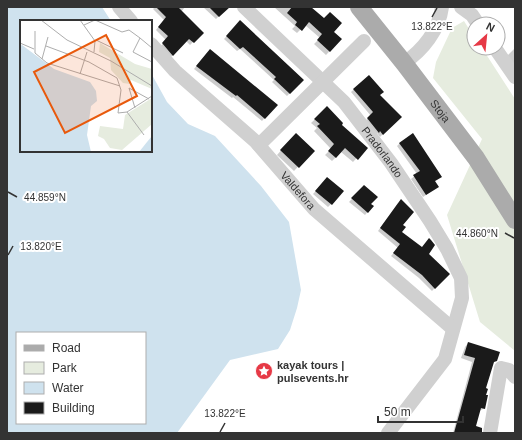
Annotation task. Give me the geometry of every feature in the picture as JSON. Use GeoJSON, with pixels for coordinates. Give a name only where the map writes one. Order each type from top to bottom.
{"type":"FeatureCollection","features":[{"type":"Feature","properties":{"kind":"main road","name":"Stoja"},"geometry":{"type":"LineString","coordinates":[[359,7],[404,63],[476,158],[515,220]]}},
{"type":"Feature","properties":{"kind":"street"},"geometry":{"type":"LineString","coordinates":[[119,7],[130,20]]}},
{"type":"Feature","properties":{"kind":"street","name":"Pradorlando"},"geometry":{"type":"LineString","coordinates":[[244,7],[344,102],[391,163],[447,249],[461,278],[462,298],[446,359],[388,433]]}},
{"type":"Feature","properties":{"kind":"street"},"geometry":{"type":"LineString","coordinates":[[404,63],[415,55],[432,35],[441,19],[442,7]]}},
{"type":"Feature","properties":{"kind":"street"},"geometry":{"type":"LineString","coordinates":[[461,7],[473,16]]}},
{"type":"Feature","properties":{"kind":"street"},"geometry":{"type":"LineString","coordinates":[[259,145],[364,41]]}},
{"type":"Feature","properties":{"kind":"street","name":"Valdefora"},"geometry":{"type":"LineString","coordinates":[[152,45],[175,71],[259,145],[314,209],[453,329]]}},
{"type":"Feature","properties":{"kind":"street"},"geometry":{"type":"LineString","coordinates":[[501,56],[515,77]]}},
{"type":"Feature","properties":{"kind":"street"},"geometry":{"type":"LineString","coordinates":[[490,433],[501,368],[509,370],[515,377]]}},
{"type":"Feature","properties":{"kind":"green space"},"geometry":{"type":"Polygon","coordinates":[[[464,21],[466,24],[466,56],[487,56],[515,99],[515,351],[480,322],[447,215],[482,139],[433,78],[436,62],[452,28],[464,21]]]}},
{"type":"Feature","properties":{"kind":"water"},"geometry":{"type":"Polygon","coordinates":[[[7,7],[102,7],[110,20],[20,20],[20,152],[152,152],[152,75],[167,102],[188,124],[215,136],[261,186],[289,222],[301,290],[290,330],[278,349],[230,360],[177,433],[7,433],[7,7]]]}},
{"type":"Feature","properties":{"kind":"building"},"geometry":{"type":"Polygon","coordinates":[[[156,7],[178,7],[204,33],[194,43],[189,39],[173,56],[162,43],[168,36],[158,27],[166,17],[156,7]]]}},
{"type":"Feature","properties":{"kind":"building"},"geometry":{"type":"Polygon","coordinates":[[[209,7],[230,7],[219,17],[209,7]]]}},
{"type":"Feature","properties":{"kind":"building"},"geometry":{"type":"Polygon","coordinates":[[[292,7],[311,7],[324,18],[330,12],[342,23],[334,32],[342,39],[330,52],[317,40],[322,34],[309,22],[302,31],[295,25],[297,22],[287,13],[292,7]]]}},
{"type":"Feature","properties":{"kind":"building"},"geometry":{"type":"Polygon","coordinates":[[[240,20],[304,80],[290,94],[274,79],[276,77],[243,47],[240,49],[226,36],[240,20]]]}},
{"type":"Feature","properties":{"kind":"building"},"geometry":{"type":"Polygon","coordinates":[[[210,49],[278,105],[265,119],[237,95],[236,96],[196,66],[210,49]]]}},
{"type":"Feature","properties":{"kind":"building"},"geometry":{"type":"Polygon","coordinates":[[[369,75],[384,92],[380,95],[402,117],[383,135],[380,131],[379,133],[367,118],[373,112],[353,89],[369,75]]]}},
{"type":"Feature","properties":{"kind":"building"},"geometry":{"type":"Polygon","coordinates":[[[327,106],[343,123],[342,125],[368,148],[358,160],[345,148],[336,158],[328,151],[334,144],[317,126],[320,124],[314,119],[327,106]]]}},
{"type":"Feature","properties":{"kind":"building"},"geometry":{"type":"Polygon","coordinates":[[[296,133],[315,151],[299,168],[280,150],[296,133]]]}},
{"type":"Feature","properties":{"kind":"building"},"geometry":{"type":"Polygon","coordinates":[[[413,133],[442,177],[435,181],[439,187],[426,195],[413,175],[420,171],[399,143],[413,133]]]}},
{"type":"Feature","properties":{"kind":"building"},"geometry":{"type":"Polygon","coordinates":[[[327,177],[344,191],[332,205],[315,191],[327,177]]]}},
{"type":"Feature","properties":{"kind":"building"},"geometry":{"type":"Polygon","coordinates":[[[364,185],[378,197],[371,204],[374,206],[368,213],[351,198],[364,185]]]}},
{"type":"Feature","properties":{"kind":"building"},"geometry":{"type":"Polygon","coordinates":[[[401,199],[414,212],[403,225],[406,227],[402,232],[422,247],[429,238],[435,245],[429,254],[450,274],[435,289],[422,275],[393,253],[400,244],[380,228],[401,199]]]}},
{"type":"Feature","properties":{"kind":"building"},"geometry":{"type":"Polygon","coordinates":[[[468,342],[500,352],[497,361],[494,362],[486,388],[488,389],[486,395],[488,395],[485,409],[481,408],[476,426],[482,428],[482,433],[454,433],[475,358],[464,355],[468,342]]]}},
{"type":"Feature","properties":{"kind":"place","name":"kayak tours | pulsevents.hr"},"geometry":{"type":"Point","coordinates":[264,371]}}]}
